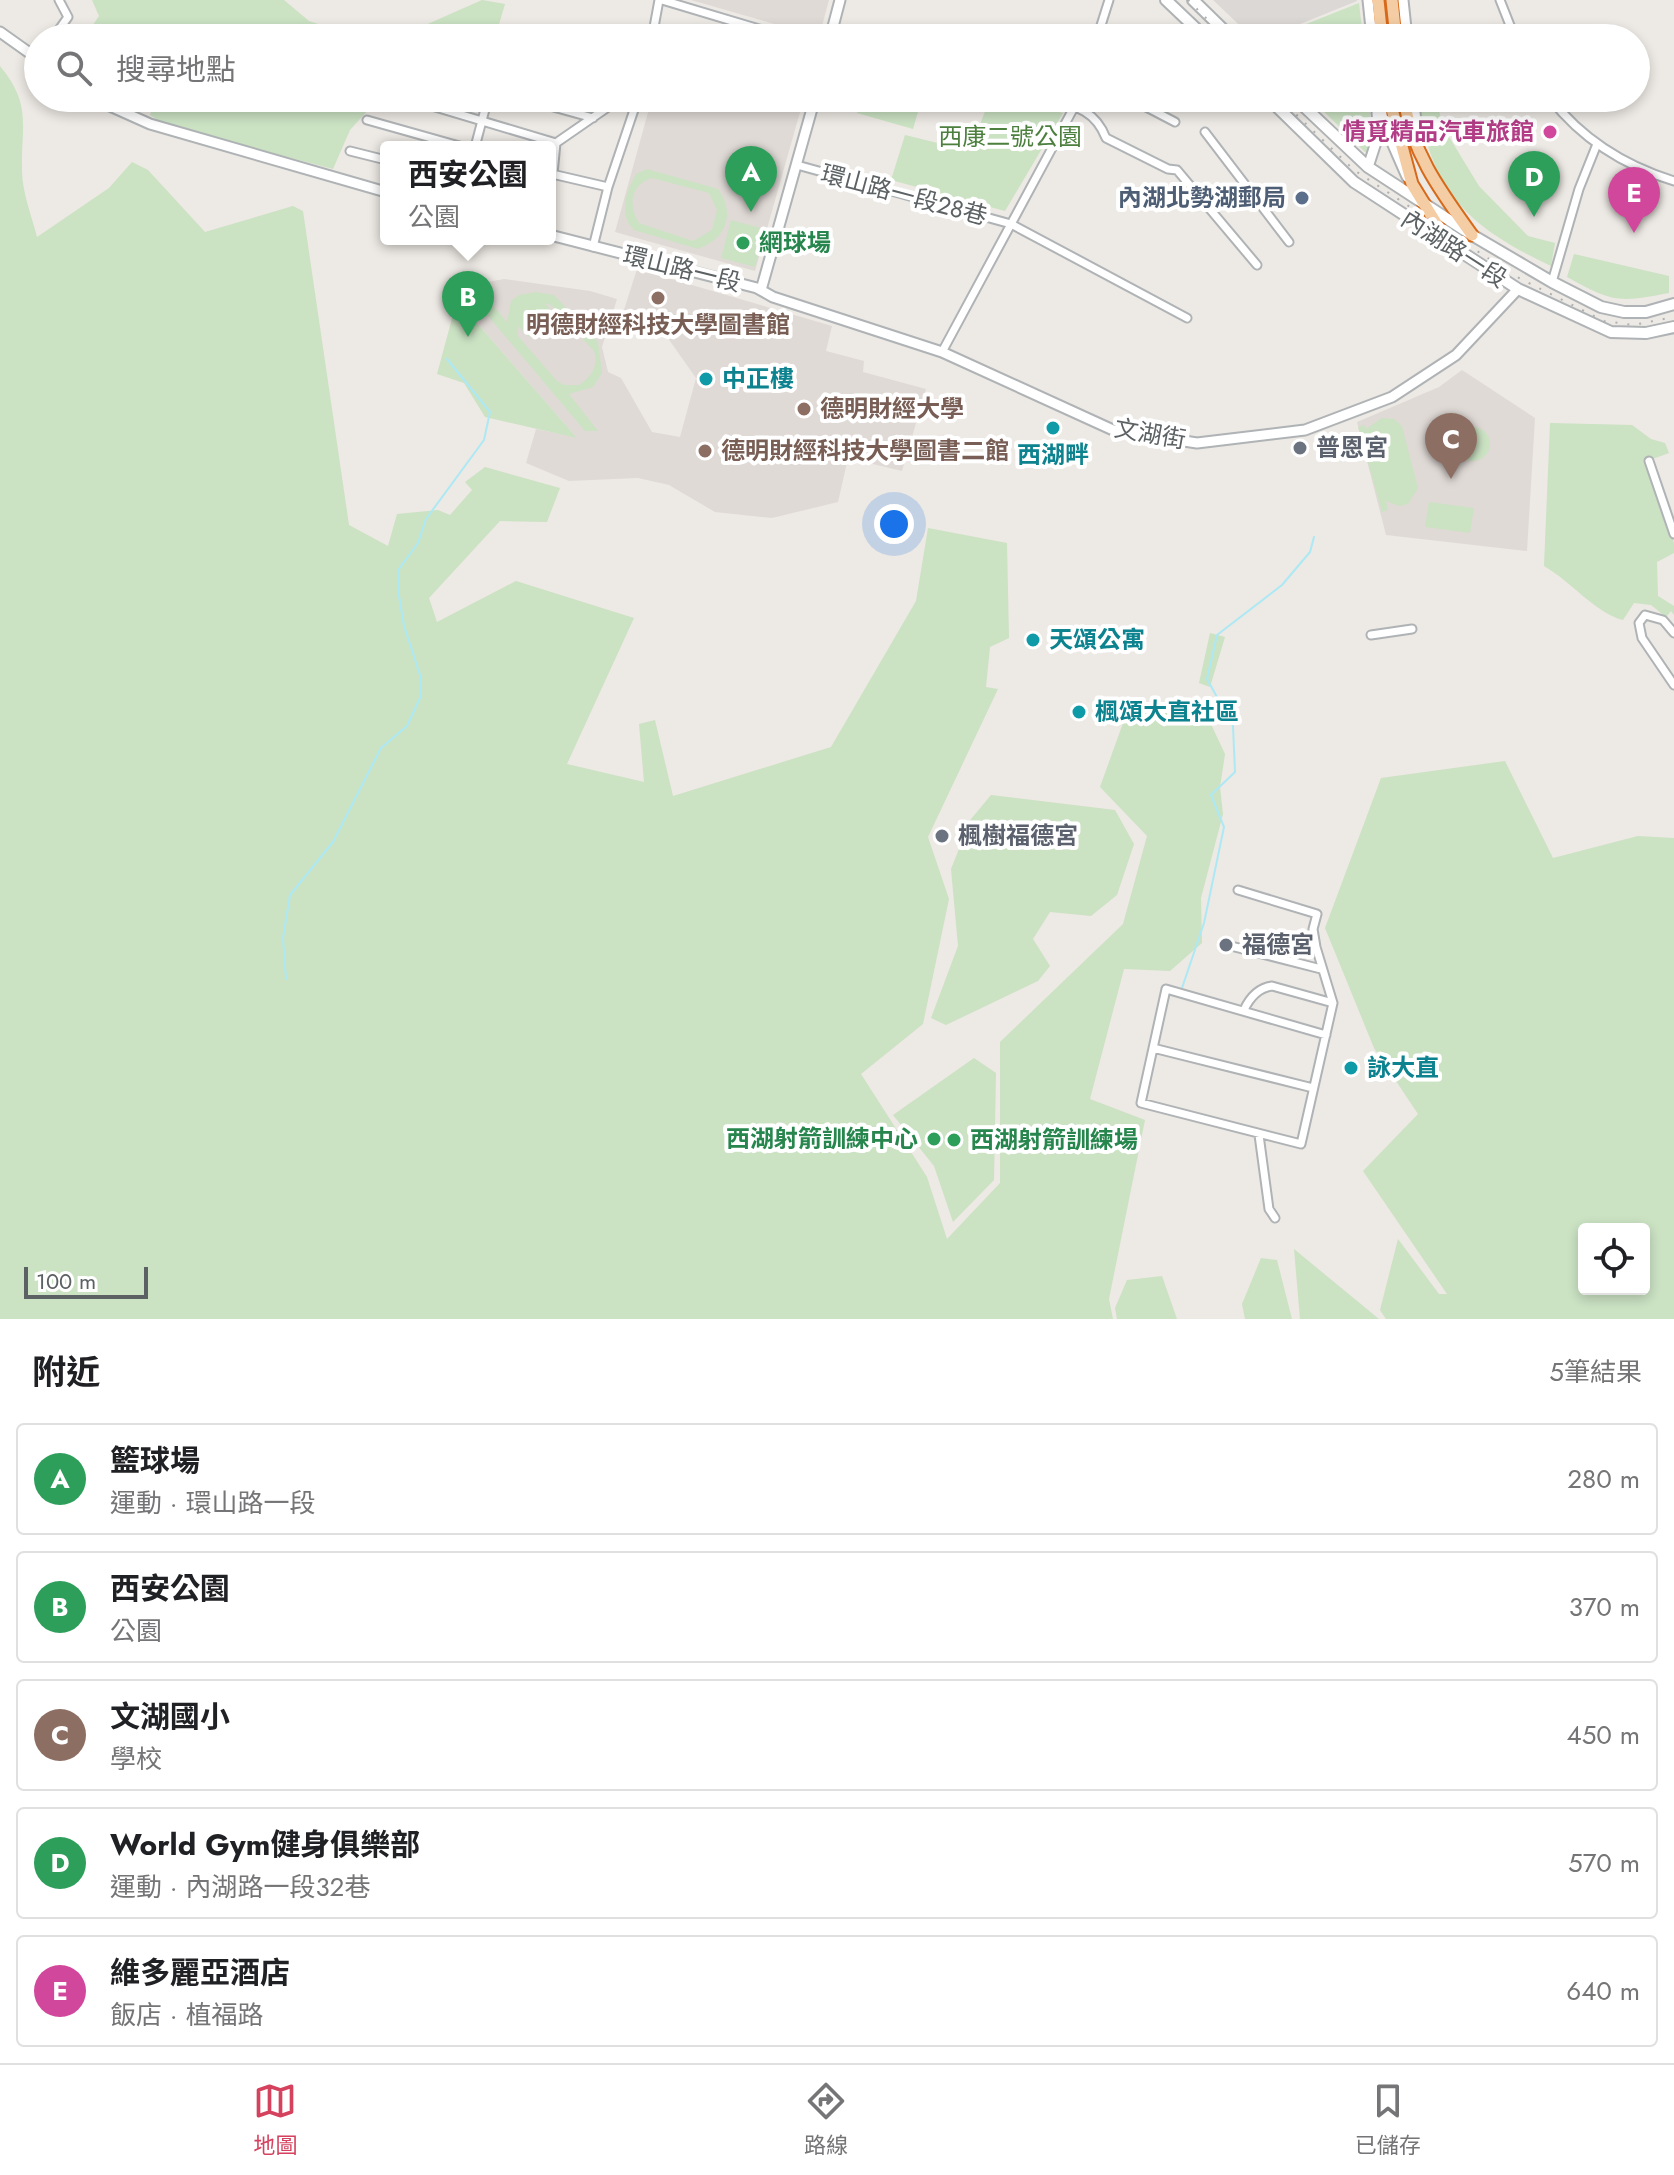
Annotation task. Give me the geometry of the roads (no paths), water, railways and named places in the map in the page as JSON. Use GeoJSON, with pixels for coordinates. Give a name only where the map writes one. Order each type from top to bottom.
{"type":"FeatureCollection","features":[{"type":"Feature","properties":{"kind":"highway"},"geometry":{"type":"LineString","coordinates":[[1378,0],[1381,24]]}},
{"type":"Feature","properties":{"kind":"highway"},"geometry":{"type":"LineString","coordinates":[[1392,0],[1395,24]]}},
{"type":"Feature","properties":{"kind":"highway"},"geometry":{"type":"LineString","coordinates":[[1393,112],[1412,184],[1419,200],[1452,249]]}},
{"type":"Feature","properties":{"kind":"highway"},"geometry":{"type":"LineString","coordinates":[[1406,112],[1408,126],[1427,170],[1472,235]]}},
{"type":"Feature","properties":{"kind":"main road"},"geometry":{"type":"LineString","coordinates":[[1166,0],[1191,24]]}},
{"type":"Feature","properties":{"kind":"main road"},"geometry":{"type":"LineString","coordinates":[[1193,0],[1218,24]]}},
{"type":"Feature","properties":{"kind":"main road","name":"內湖路一段"},"geometry":{"type":"LineString","coordinates":[[1282,112],[1354,182],[1452,249],[1518,289],[1611,332],[1646,333],[1674,327]]}},
{"type":"Feature","properties":{"kind":"main road","name":"內湖路一段"},"geometry":{"type":"LineString","coordinates":[[1310,112],[1368,167],[1472,235],[1552,282],[1601,307],[1624,312],[1646,312],[1674,304]]}},
{"type":"Feature","properties":{"kind":"street"},"geometry":{"type":"LineString","coordinates":[[59,0],[68,17],[63,24]]}},
{"type":"Feature","properties":{"kind":"street"},"geometry":{"type":"LineString","coordinates":[[655,24],[660,0],[741,24]]}},
{"type":"Feature","properties":{"kind":"street"},"geometry":{"type":"LineString","coordinates":[[834,24],[840,0]]}},
{"type":"Feature","properties":{"kind":"street"},"geometry":{"type":"LineString","coordinates":[[1101,24],[1109,0]]}},
{"type":"Feature","properties":{"kind":"street"},"geometry":{"type":"LineString","coordinates":[[1368,0],[1371,24]]}},
{"type":"Feature","properties":{"kind":"street"},"geometry":{"type":"LineString","coordinates":[[1403,0],[1406,24]]}},
{"type":"Feature","properties":{"kind":"street"},"geometry":{"type":"LineString","coordinates":[[1500,0],[1509,24]]}},
{"type":"Feature","properties":{"kind":"street"},"geometry":{"type":"LineString","coordinates":[[0,32],[24,49]]}},
{"type":"Feature","properties":{"kind":"street"},"geometry":{"type":"LineString","coordinates":[[123,112],[150,124],[380,190]]}},
{"type":"Feature","properties":{"kind":"street"},"geometry":{"type":"LineString","coordinates":[[452,112],[549,141]]}},
{"type":"Feature","properties":{"kind":"street"},"geometry":{"type":"LineString","coordinates":[[477,141],[484,112]]}},
{"type":"Feature","properties":{"kind":"street"},"geometry":{"type":"LineString","coordinates":[[571,112],[593,118]]}},
{"type":"Feature","properties":{"kind":"street"},"geometry":{"type":"LineString","coordinates":[[556,143],[601,112]]}},
{"type":"Feature","properties":{"kind":"street"},"geometry":{"type":"LineString","coordinates":[[593,247],[608,187],[633,112]]}},
{"type":"Feature","properties":{"kind":"street","name":"環山路一段"},"geometry":{"type":"LineString","coordinates":[[556,237],[761,290],[811,112]]}},
{"type":"Feature","properties":{"kind":"street"},"geometry":{"type":"LineString","coordinates":[[942,352],[1072,112]]}},
{"type":"Feature","properties":{"kind":"street"},"geometry":{"type":"LineString","coordinates":[[1089,112],[1099,121],[1106,138],[1168,169],[1177,170],[1257,265]]}},
{"type":"Feature","properties":{"kind":"street"},"geometry":{"type":"LineString","coordinates":[[1156,112],[1175,122]]}},
{"type":"Feature","properties":{"kind":"street"},"geometry":{"type":"LineString","coordinates":[[1368,167],[1379,133],[1378,112]]}},
{"type":"Feature","properties":{"kind":"street"},"geometry":{"type":"LineString","coordinates":[[1381,112],[1399,163],[1412,184]]}},
{"type":"Feature","properties":{"kind":"street"},"geometry":{"type":"LineString","coordinates":[[1416,112],[1427,170]]}},
{"type":"Feature","properties":{"kind":"street"},"geometry":{"type":"LineString","coordinates":[[1564,112],[1597,144],[1649,173],[1674,181]]}},
{"type":"Feature","properties":{"kind":"street"},"geometry":{"type":"LineString","coordinates":[[367,120],[442,141]]}},
{"type":"Feature","properties":{"kind":"street"},"geometry":{"type":"LineString","coordinates":[[1205,132],[1289,242]]}},
{"type":"Feature","properties":{"kind":"street"},"geometry":{"type":"LineString","coordinates":[[1552,282],[1579,189],[1597,144]]}},
{"type":"Feature","properties":{"kind":"street"},"geometry":{"type":"LineString","coordinates":[[350,151],[380,158]]}},
{"type":"Feature","properties":{"kind":"street","name":"環山路一段28巷"},"geometry":{"type":"LineString","coordinates":[[797,165],[1011,224],[1187,318]]}},
{"type":"Feature","properties":{"kind":"street"},"geometry":{"type":"LineString","coordinates":[[556,175],[608,187]]}},
{"type":"Feature","properties":{"kind":"street","name":"文湖街"},"geometry":{"type":"LineString","coordinates":[[761,290],[773,297],[942,352],[1113,430],[1197,443],[1305,430],[1392,397],[1456,355],[1518,289]]}},
{"type":"Feature","properties":{"kind":"street"},"geometry":{"type":"LineString","coordinates":[[1649,461],[1674,534]]}},
{"type":"Feature","properties":{"kind":"street"},"geometry":{"type":"LineString","coordinates":[[1674,633],[1654,616],[1645,615],[1639,623],[1642,638],[1674,685]]}},
{"type":"Feature","properties":{"kind":"street"},"geometry":{"type":"LineString","coordinates":[[1371,635],[1412,629]]}},
{"type":"Feature","properties":{"kind":"street"},"geometry":{"type":"LineString","coordinates":[[1238,890],[1317,914],[1313,929],[1321,969],[1333,1003],[1326,1035],[1313,1088],[1301,1144],[1141,1103],[1166,989],[1326,1035]]}},
{"type":"Feature","properties":{"kind":"street"},"geometry":{"type":"LineString","coordinates":[[1227,945],[1321,969]]}},
{"type":"Feature","properties":{"kind":"street"},"geometry":{"type":"LineString","coordinates":[[1244,1010],[1263,987],[1272,986],[1333,1003]]}},
{"type":"Feature","properties":{"kind":"street"},"geometry":{"type":"LineString","coordinates":[[1153,1048],[1313,1088]]}},
{"type":"Feature","properties":{"kind":"street"},"geometry":{"type":"LineString","coordinates":[[1259,1135],[1269,1209],[1275,1218]]}},
{"type":"Feature","properties":{"kind":"waterway"},"geometry":{"type":"LineString","coordinates":[[286,979],[283,938],[290,895],[333,842],[381,748],[407,726],[420,698],[421,678],[404,626],[398,590],[399,569],[418,543],[426,519],[484,440],[490,412],[447,359]]}},
{"type":"Feature","properties":{"kind":"waterway"},"geometry":{"type":"LineString","coordinates":[[1182,988],[1204,923],[1224,827],[1211,795],[1235,772],[1233,726],[1207,679],[1217,635],[1282,585],[1310,552],[1314,537]]}},
{"type":"Feature","properties":{"kind":"railway"},"geometry":{"type":"LineString","coordinates":[[1188,0],[1212,24]]}},
{"type":"Feature","properties":{"kind":"railway"},"geometry":{"type":"LineString","coordinates":[[1294,112],[1354,170],[1515,276],[1604,321],[1633,325],[1674,317]]}},
{"type":"Feature","properties":{"kind":"place","name":"情覓精品汽車旅館"},"geometry":{"type":"Point","coordinates":[1550,132]}},
{"type":"Feature","properties":{"kind":"place","name":"內湖北勢湖郵局"},"geometry":{"type":"Point","coordinates":[1302,198]}},
{"type":"Feature","properties":{"kind":"place","name":"籃球場"},"geometry":{"type":"Point","coordinates":[751,212]}},
{"type":"Feature","properties":{"kind":"place","name":"World Gym健身俱樂部"},"geometry":{"type":"Point","coordinates":[1534,217]}},
{"type":"Feature","properties":{"kind":"place","name":"維多麗亞酒店"},"geometry":{"type":"Point","coordinates":[1634,233]}},
{"type":"Feature","properties":{"kind":"place","name":"網球場"},"geometry":{"type":"Point","coordinates":[743,243]}},
{"type":"Feature","properties":{"kind":"place","name":"明德財經科技大學圖書館"},"geometry":{"type":"Point","coordinates":[658,298]}},
{"type":"Feature","properties":{"kind":"place","name":"西安公園"},"geometry":{"type":"Point","coordinates":[468,337]}},
{"type":"Feature","properties":{"kind":"place","name":"中正樓"},"geometry":{"type":"Point","coordinates":[706,379]}},
{"type":"Feature","properties":{"kind":"place","name":"德明財經大學"},"geometry":{"type":"Point","coordinates":[804,409]}},
{"type":"Feature","properties":{"kind":"place","name":"西湖畔"},"geometry":{"type":"Point","coordinates":[1053,428]}},
{"type":"Feature","properties":{"kind":"place","name":"普恩宮"},"geometry":{"type":"Point","coordinates":[1300,448]}},
{"type":"Feature","properties":{"kind":"place","name":"德明財經科技大學圖書二館"},"geometry":{"type":"Point","coordinates":[705,451]}},
{"type":"Feature","properties":{"kind":"place","name":"文湖國小"},"geometry":{"type":"Point","coordinates":[1451,479]}},
{"type":"Feature","properties":{"kind":"place","name":"天頌公寓"},"geometry":{"type":"Point","coordinates":[1033,640]}},
{"type":"Feature","properties":{"kind":"place","name":"楓頌大直社區"},"geometry":{"type":"Point","coordinates":[1079,712]}},
{"type":"Feature","properties":{"kind":"place","name":"楓樹福德宮"},"geometry":{"type":"Point","coordinates":[942,836]}},
{"type":"Feature","properties":{"kind":"place","name":"福德宮"},"geometry":{"type":"Point","coordinates":[1226,945]}},
{"type":"Feature","properties":{"kind":"place","name":"詠大直"},"geometry":{"type":"Point","coordinates":[1351,1068]}},
{"type":"Feature","properties":{"kind":"place","name":"西湖射箭訓練中心"},"geometry":{"type":"Point","coordinates":[934,1139]}},
{"type":"Feature","properties":{"kind":"place","name":"西湖射箭訓練場"},"geometry":{"type":"Point","coordinates":[954,1140]}},
{"type":"Feature","properties":{"kind":"park label","name":"西康二號公園"},"geometry":{"type":"Point","coordinates":[1010,137]}}]}
